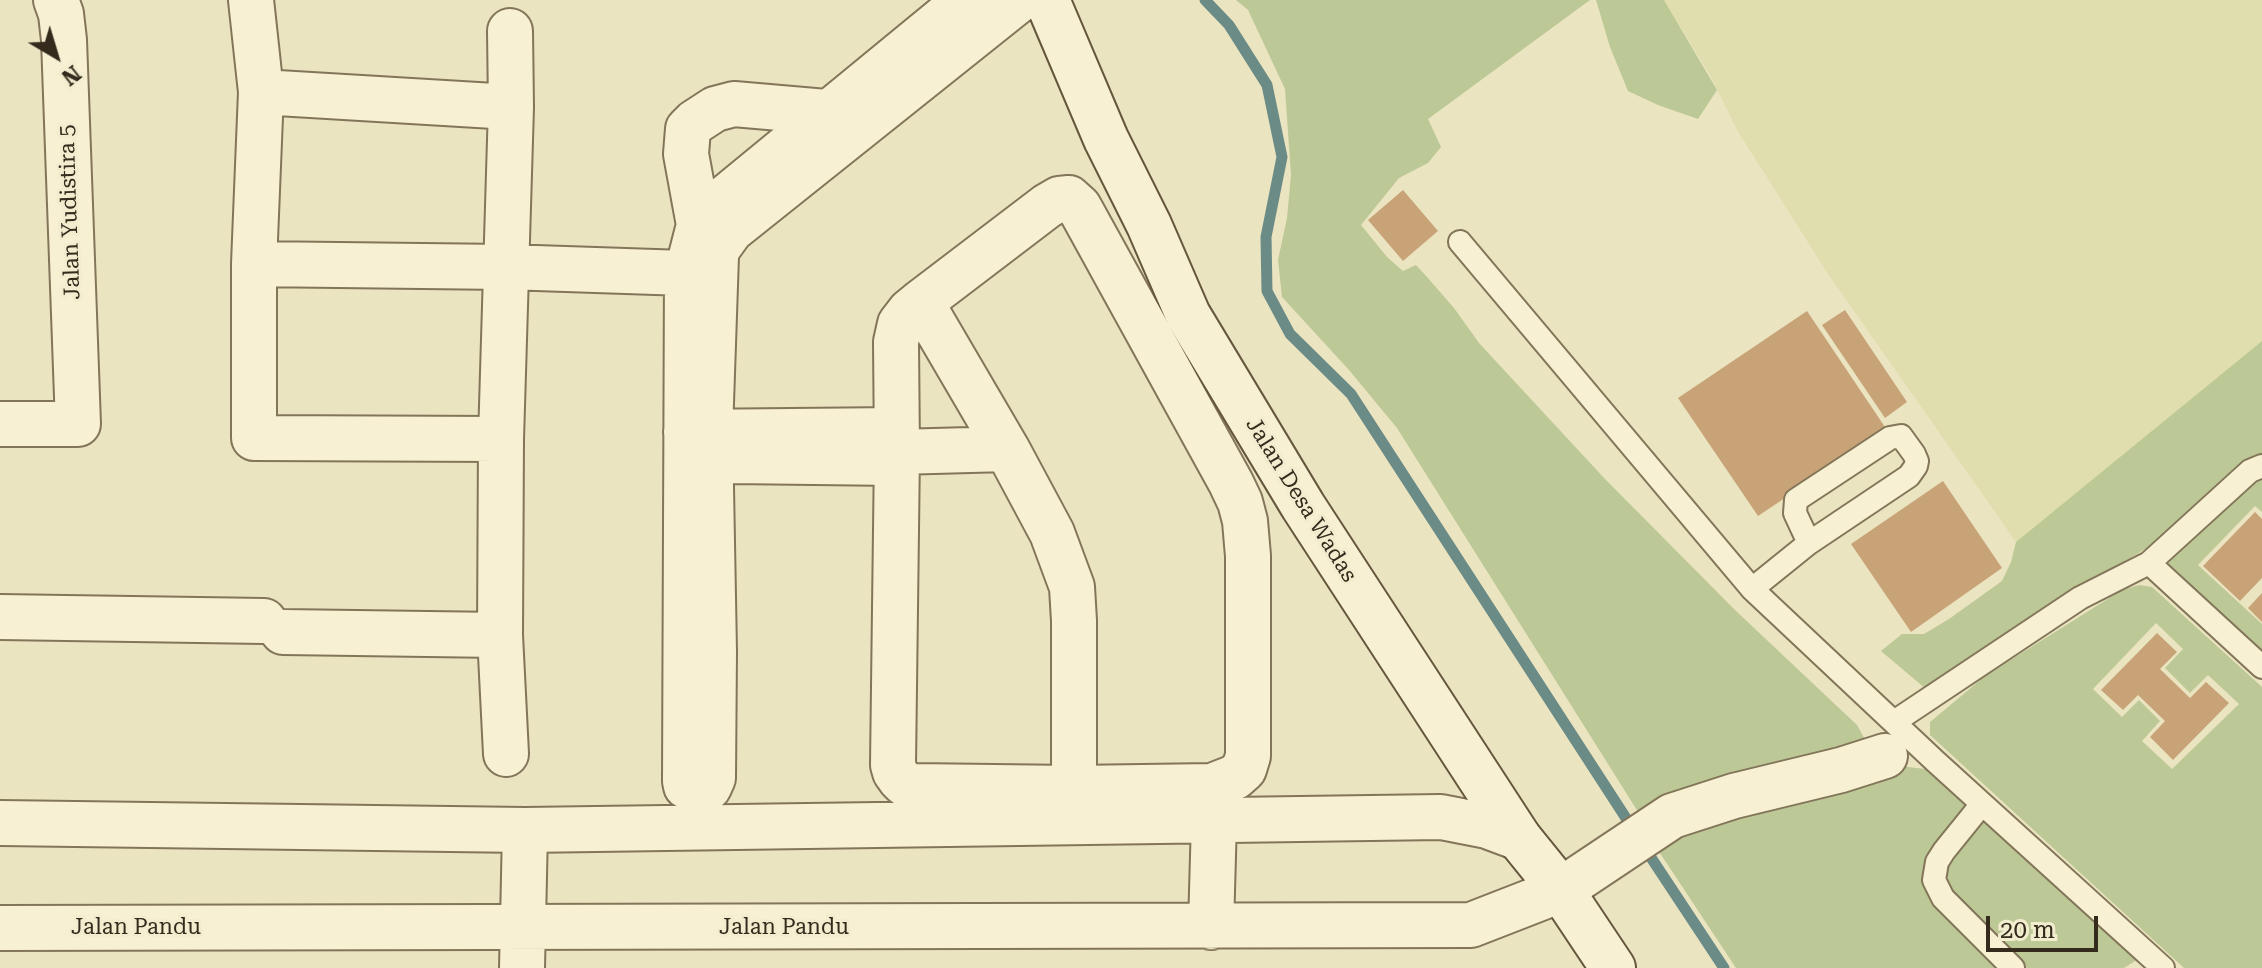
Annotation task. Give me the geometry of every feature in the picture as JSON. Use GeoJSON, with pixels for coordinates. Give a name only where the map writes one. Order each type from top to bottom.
{"type":"FeatureCollection","features":[{"type":"Feature","properties":{"kind":"street","name":"Jalan Yudistira 5"},"geometry":{"type":"LineString","coordinates":[[0,424],[78,424],[64,40],[56,0]]}},
{"type":"Feature","properties":{"kind":"street"},"geometry":{"type":"LineString","coordinates":[[251,0],[261,92],[254,264],[254,438],[501,439]]}},
{"type":"Feature","properties":{"kind":"street"},"geometry":{"type":"LineString","coordinates":[[700,744],[698,447],[706,253],[714,207],[828,132],[956,12],[1019,0]]}},
{"type":"Feature","properties":{"kind":"street","name":"Jalan Desa Wadas"},"geometry":{"type":"LineString","coordinates":[[1047,0],[1106,139],[1149,225],[1188,315],[1303,506],[1519,838],[1561,890],[1613,968]]}},
{"type":"Feature","properties":{"kind":"street"},"geometry":{"type":"LineString","coordinates":[[506,754],[500,635],[501,439],[511,107],[510,31]]}},
{"type":"Feature","properties":{"kind":"street"},"geometry":{"type":"LineString","coordinates":[[261,92],[511,107]]}},
{"type":"Feature","properties":{"kind":"street"},"geometry":{"type":"LineString","coordinates":[[706,253],[686,154],[688,129],[695,122],[715,109],[734,104],[828,132]]}},
{"type":"Feature","properties":{"kind":"street"},"geometry":{"type":"LineString","coordinates":[[1069,198],[1079,207],[1240,502],[1248,556],[1248,756],[1244,769],[1235,777],[1212,786],[913,786],[905,784],[895,772],[896,342],[900,324],[921,302],[1047,206],[1059,199],[1069,198]]}},
{"type":"Feature","properties":{"kind":"street"},"geometry":{"type":"LineString","coordinates":[[254,264],[506,267],[706,253]]}},
{"type":"Feature","properties":{"kind":"street"},"geometry":{"type":"LineString","coordinates":[[921,302],[1052,533],[1072,587],[1074,788]]}},
{"type":"Feature","properties":{"kind":"street"},"geometry":{"type":"LineString","coordinates":[[698,447],[1007,449]]}},
{"type":"Feature","properties":{"kind":"street"},"geometry":{"type":"LineString","coordinates":[[0,617],[500,635]]}},
{"type":"Feature","properties":{"kind":"street","name":"Jalan Pandu"},"geometry":{"type":"LineString","coordinates":[[0,928],[522,948],[1211,927],[1471,925],[1561,890],[1672,816],[1734,796],[1841,770],[1890,739]]}},
{"type":"Feature","properties":{"kind":"street"},"geometry":{"type":"LineString","coordinates":[[0,823],[525,830],[1441,817],[1487,826],[1519,838]]}},
{"type":"Feature","properties":{"kind":"street"},"geometry":{"type":"LineString","coordinates":[[1211,927],[1214,820]]}},
{"type":"Feature","properties":{"kind":"street"},"geometry":{"type":"LineString","coordinates":[[522,948],[525,830]]}},
{"type":"Feature","properties":{"kind":"lane"},"geometry":{"type":"LineString","coordinates":[[1460,242],[1752,589],[1890,739],[1935,761],[2151,965]]}},
{"type":"Feature","properties":{"kind":"lane"},"geometry":{"type":"LineString","coordinates":[[1752,589],[1809,543],[1909,476],[1917,461],[1901,436],[1890,438],[1798,497],[1795,513],[1809,543]]}},
{"type":"Feature","properties":{"kind":"lane"},"geometry":{"type":"LineString","coordinates":[[1890,739],[2080,598],[2149,563],[2250,471],[2262,466]]}},
{"type":"Feature","properties":{"kind":"lane"},"geometry":{"type":"LineString","coordinates":[[2149,563],[2262,667]]}},
{"type":"Feature","properties":{"kind":"lane"},"geometry":{"type":"LineString","coordinates":[[1890,739],[1935,761]]}},
{"type":"Feature","properties":{"kind":"lane"},"geometry":{"type":"LineString","coordinates":[[1982,804],[1937,862],[1934,880],[1943,898],[2013,968]]}},
{"type":"Feature","properties":{"kind":"shaded area"},"geometry":{"type":"Polygon","coordinates":[[[1664,0],[2262,0],[2262,341],[2016,542],[1828,274],[1737,130],[1710,75],[1664,0]]]}},
{"type":"Feature","properties":{"kind":"green space"},"geometry":{"type":"Polygon","coordinates":[[[1236,0],[1590,0],[1428,119],[1441,147],[1428,163],[1399,178],[1361,225],[1403,271],[1416,265],[1454,308],[1479,343],[1605,479],[1735,610],[1857,725],[1867,743],[1640,815],[1397,428],[1282,297],[1278,260],[1287,218],[1291,175],[1285,89],[1248,10],[1236,0]]]}},
{"type":"Feature","properties":{"kind":"green space"},"geometry":{"type":"Polygon","coordinates":[[[1596,0],[1664,0],[1717,90],[1698,119],[1628,91],[1596,0]]]}},
{"type":"Feature","properties":{"kind":"green space"},"geometry":{"type":"Polygon","coordinates":[[[2262,341],[2262,456],[2160,540],[1926,689],[1881,651],[1902,634],[1924,634],[2002,581],[2016,542],[2262,341]]]}},
{"type":"Feature","properties":{"kind":"green space"},"geometry":{"type":"Polygon","coordinates":[[[2262,473],[2262,512],[2255,506],[2198,565],[2262,624],[2262,660],[2156,563],[2262,473]]]}},
{"type":"Feature","properties":{"kind":"green space"},"geometry":{"type":"Polygon","coordinates":[[[2139,585],[2152,587],[2262,687],[2262,968],[2184,968],[1930,735],[1930,722],[1985,676],[2122,590],[2139,585]],[[2156,623],[2093,689],[2122,717],[2139,700],[2160,721],[2142,741],[2172,769],[2239,704],[2208,675],[2190,693],[2165,668],[2183,649],[2156,623]]]}},
{"type":"Feature","properties":{"kind":"green space"},"geometry":{"type":"Polygon","coordinates":[[[1899,766],[1934,770],[1968,804],[1927,872],[2000,968],[1736,968],[1652,841],[1899,766]]]}},
{"type":"Feature","properties":{"kind":"green space"},"geometry":{"type":"Polygon","coordinates":[[[1982,809],[2140,958],[2124,968],[2022,968],[1947,895],[1939,865],[1982,809]]]}},
{"type":"Feature","properties":{"kind":"building"},"geometry":{"type":"Polygon","coordinates":[[[1403,190],[1438,231],[1403,261],[1368,220],[1403,190]]]}},
{"type":"Feature","properties":{"kind":"building"},"geometry":{"type":"Polygon","coordinates":[[[1845,310],[1907,402],[1885,418],[1822,325],[1845,310]]]}},
{"type":"Feature","properties":{"kind":"building"},"geometry":{"type":"Polygon","coordinates":[[[1807,311],[1887,430],[1758,516],[1678,398],[1807,311]]]}},
{"type":"Feature","properties":{"kind":"building"},"geometry":{"type":"Polygon","coordinates":[[[1943,481],[2002,568],[1911,632],[1851,544],[1943,481]]]}},
{"type":"Feature","properties":{"kind":"building"},"geometry":{"type":"Polygon","coordinates":[[[2255,512],[2262,519],[2262,578],[2240,601],[2203,566],[2255,512]]]}},
{"type":"Feature","properties":{"kind":"building"},"geometry":{"type":"Polygon","coordinates":[[[2262,593],[2262,622],[2248,608],[2262,593]]]}},
{"type":"Feature","properties":{"kind":"building"},"geometry":{"type":"Polygon","coordinates":[[[2157,633],[2177,652],[2160,669],[2190,698],[2206,682],[2229,703],[2173,760],[2150,737],[2165,721],[2138,695],[2123,710],[2101,690],[2157,633]]]}},
{"type":"Feature","properties":{"kind":"waterway"},"geometry":{"type":"LineString","coordinates":[[1205,0],[1229,25],[1267,85],[1282,157],[1266,237],[1267,291],[1290,334],[1351,394],[1635,832]]}},
{"type":"Feature","properties":{"kind":"waterway"},"geometry":{"type":"LineString","coordinates":[[1644,847],[1724,968]]}}]}
